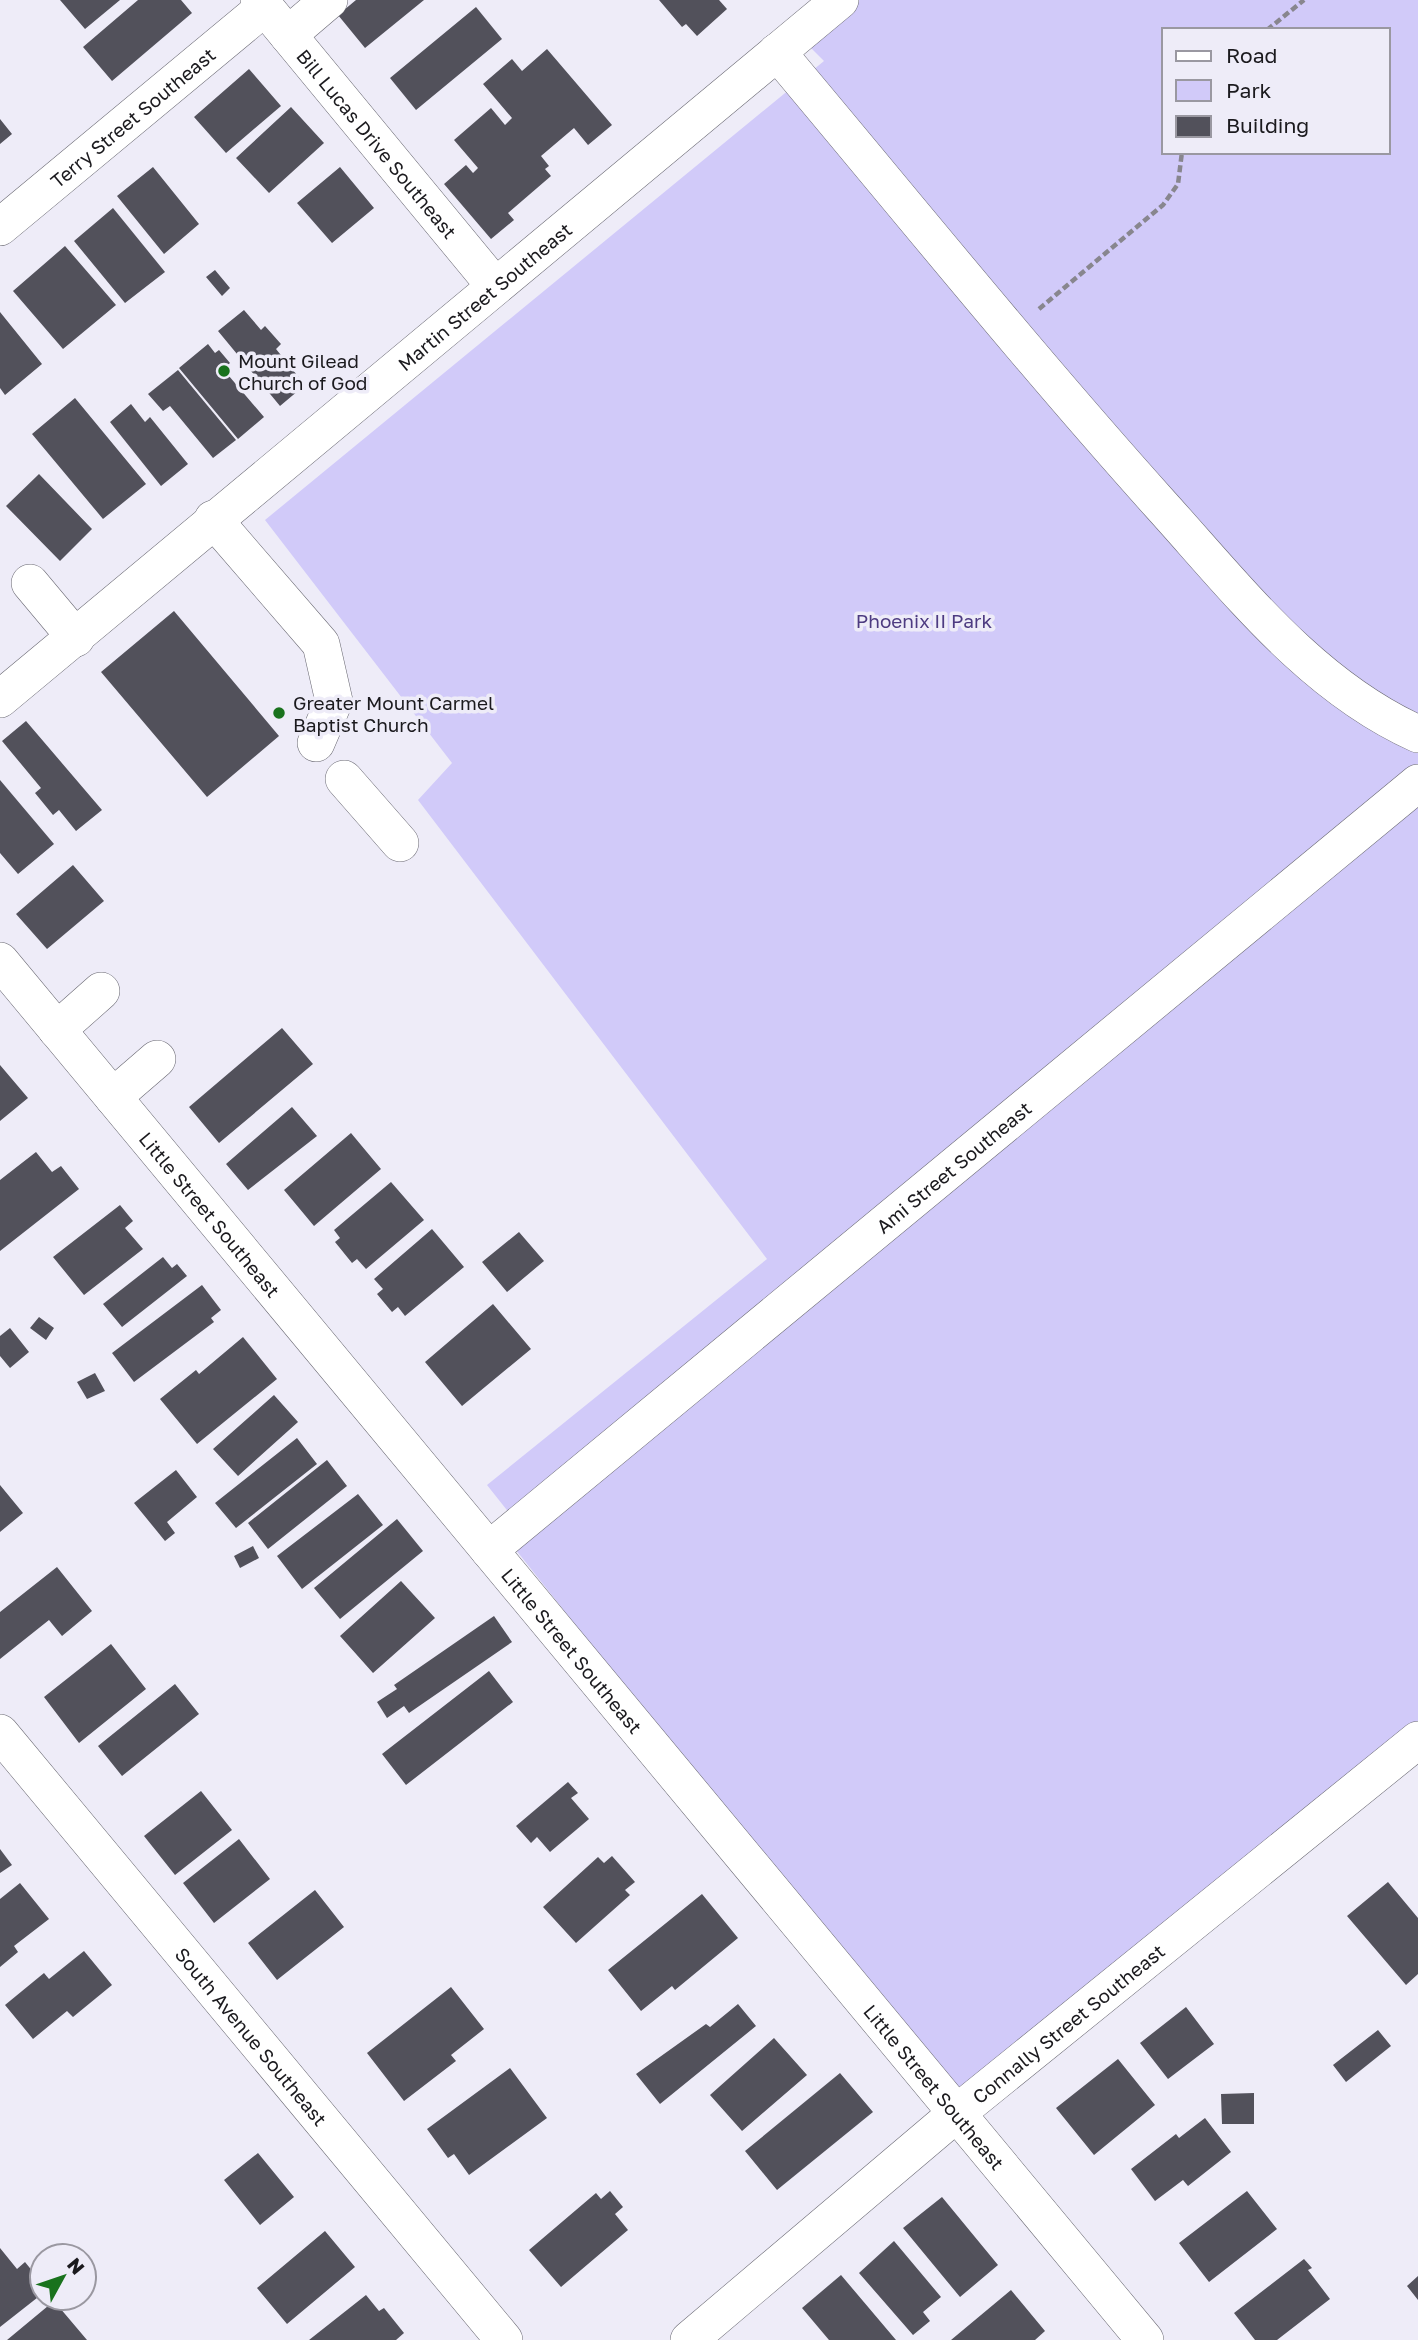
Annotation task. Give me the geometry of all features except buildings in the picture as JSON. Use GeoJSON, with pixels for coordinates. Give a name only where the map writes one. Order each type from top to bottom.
{"type":"FeatureCollection","features":[{"type":"Feature","properties":{"kind":"street"},"geometry":{"type":"LineString","coordinates":[[288,35],[329,0]]}},
{"type":"Feature","properties":{"kind":"street","name":"Martin Street Southeast"},"geometry":{"type":"LineString","coordinates":[[0,699],[840,0]]}},
{"type":"Feature","properties":{"kind":"street","name":"Bill Lucas Drive Southeast"},"geometry":{"type":"LineString","coordinates":[[262,4],[495,286]]}},
{"type":"Feature","properties":{"kind":"street","name":"Terry Street Southeast"},"geometry":{"type":"LineString","coordinates":[[0,227],[262,4]]}},
{"type":"Feature","properties":{"kind":"street"},"geometry":{"type":"LineString","coordinates":[[777,52],[1115,453],[1275,632],[1322,675],[1418,734]]}},
{"type":"Feature","properties":{"kind":"street"},"geometry":{"type":"LineString","coordinates":[[214,519],[321,644],[334,701],[316,743]]}},
{"type":"Feature","properties":{"kind":"street"},"geometry":{"type":"LineString","coordinates":[[30,583],[76,638]]}},
{"type":"Feature","properties":{"kind":"street"},"geometry":{"type":"LineString","coordinates":[[344,779],[400,843]]}},
{"type":"Feature","properties":{"kind":"street","name":"Ami Street Southeast"},"geometry":{"type":"LineString","coordinates":[[489,1550],[1418,783]]}},
{"type":"Feature","properties":{"kind":"street","name":"Little Street Southeast"},"geometry":{"type":"LineString","coordinates":[[0,961],[1145,2340]]}},
{"type":"Feature","properties":{"kind":"street"},"geometry":{"type":"LineString","coordinates":[[57,1030],[101,991]]}},
{"type":"Feature","properties":{"kind":"street"},"geometry":{"type":"LineString","coordinates":[[113,1097],[157,1059]]}},
{"type":"Feature","properties":{"kind":"street","name":"South Avenue Southeast"},"geometry":{"type":"LineString","coordinates":[[0,1732],[504,2340]]}},
{"type":"Feature","properties":{"kind":"street","name":"Connally Street Southeast"},"geometry":{"type":"LineString","coordinates":[[689,2340],[957,2113],[1418,1740]]}},
{"type":"Feature","properties":{"kind":"path"},"geometry":{"type":"LineString","coordinates":[[1269,28],[1304,0]]}},
{"type":"Feature","properties":{"kind":"path"},"geometry":{"type":"LineString","coordinates":[[1033,314],[1163,205],[1178,184],[1182,154]]}},
{"type":"Feature","properties":{"kind":"green space","name":"Phoenix II Park"},"geometry":{"type":"Polygon","coordinates":[[[846,0],[1418,0],[1418,1741],[964,2114],[504,1535],[518,1524],[487,1485],[767,1259],[418,800],[452,763],[265,520],[824,61],[801,38],[846,0]]]}},
{"type":"Feature","properties":{"kind":"place","name":"Mount Gilead Church of God"},"geometry":{"type":"Point","coordinates":[224,371]}},
{"type":"Feature","properties":{"kind":"place","name":"Greater Mount Carmel Baptist Church"},"geometry":{"type":"Point","coordinates":[279,713]}}]}
